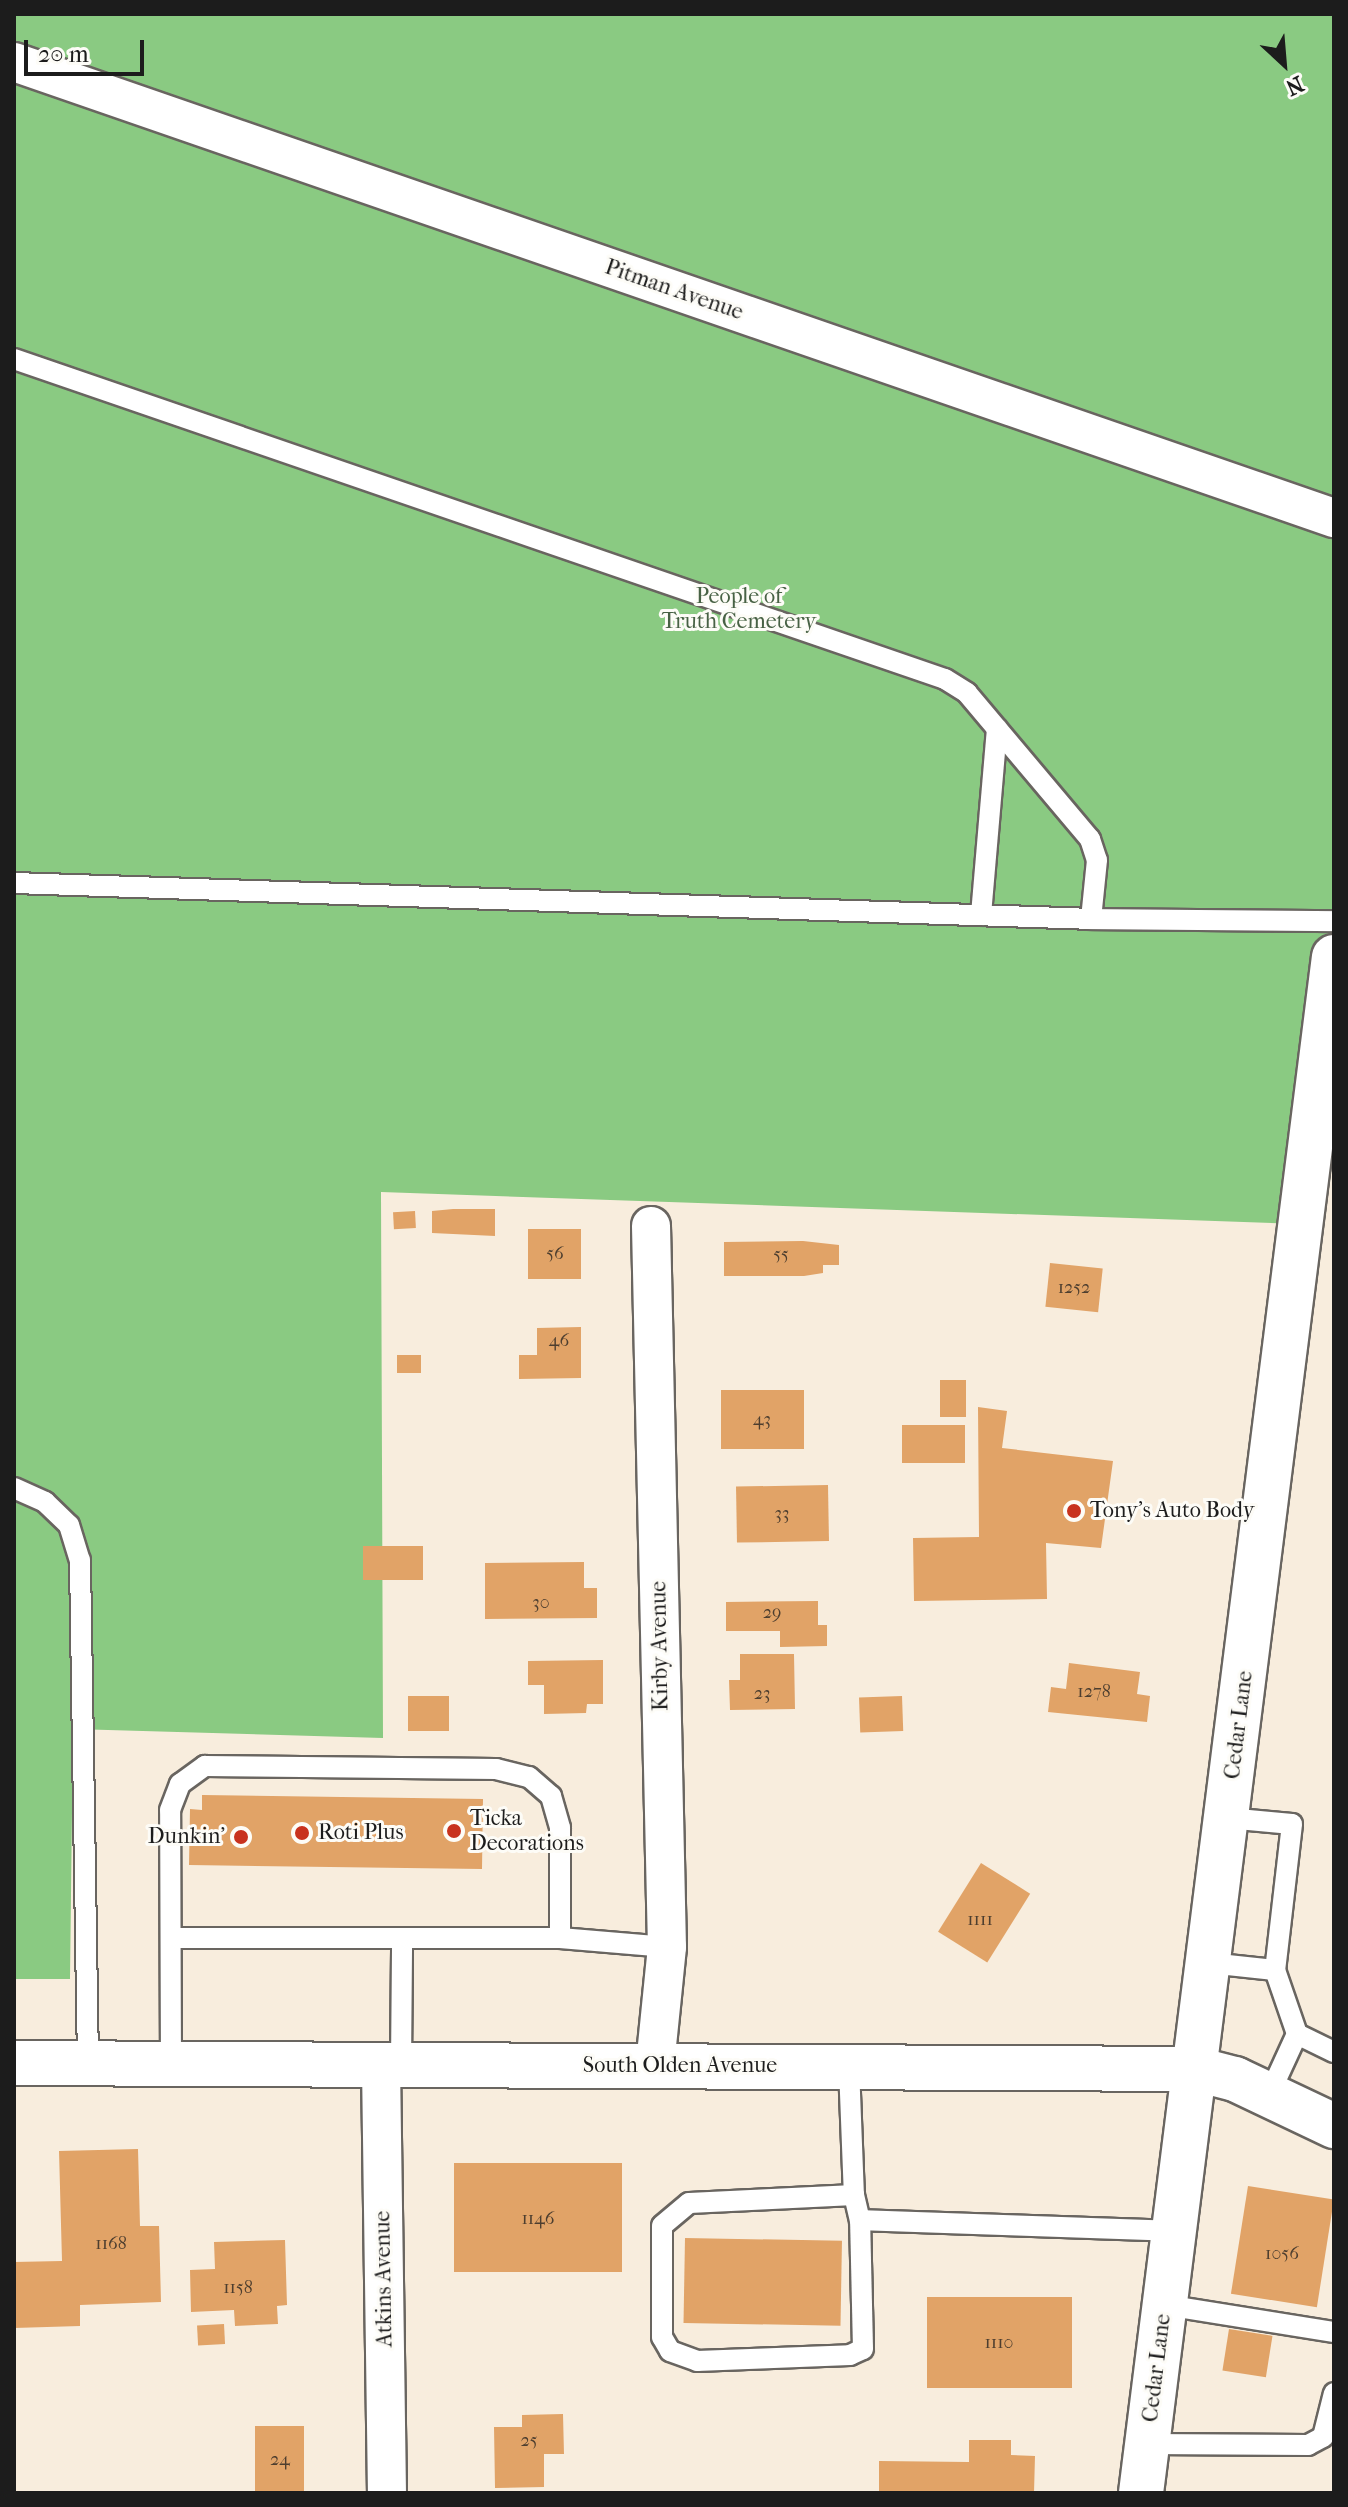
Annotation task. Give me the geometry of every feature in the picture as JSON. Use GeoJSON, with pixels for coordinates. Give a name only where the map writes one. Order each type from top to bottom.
{"type":"FeatureCollection","features":[{"type":"Feature","properties":{"kind":"street","name":"Pitman Avenue"},"geometry":{"type":"LineString","coordinates":[[14,62],[1334,518]]}},
{"type":"Feature","properties":{"kind":"street","name":"Cedar Lane"},"geometry":{"type":"LineString","coordinates":[[1141,2493],[1334,957]]}},
{"type":"Feature","properties":{"kind":"street","name":"Kirby Avenue"},"geometry":{"type":"LineString","coordinates":[[651,1226],[667,1947],[655,2066]]}},
{"type":"Feature","properties":{"kind":"street","name":"South Olden Avenue"},"geometry":{"type":"LineString","coordinates":[[14,2063],[1196,2069],[1269,2095],[1334,2126]]}},
{"type":"Feature","properties":{"kind":"street","name":"Atkins Avenue"},"geometry":{"type":"LineString","coordinates":[[387,2493],[391,2065]]}},
{"type":"Feature","properties":{"kind":"lane"},"geometry":{"type":"LineString","coordinates":[[14,359],[945,679],[967,693],[1090,839],[1097,860],[1091,919]]}},
{"type":"Feature","properties":{"kind":"lane"},"geometry":{"type":"LineString","coordinates":[[981,915],[997,729]]}},
{"type":"Feature","properties":{"kind":"lane"},"geometry":{"type":"LineString","coordinates":[[14,883],[1091,919],[1334,921]]}},
{"type":"Feature","properties":{"kind":"lane"},"geometry":{"type":"LineString","coordinates":[[14,1488],[45,1502],[69,1525],[80,1560],[88,2064]]}},
{"type":"Feature","properties":{"kind":"lane"},"geometry":{"type":"LineString","coordinates":[[171,2064],[170,1810],[180,1784],[205,1766],[496,1769],[529,1777],[551,1796],[560,1828],[560,1938]]}},
{"type":"Feature","properties":{"kind":"lane"},"geometry":{"type":"LineString","coordinates":[[1227,1818],[1292,1824],[1275,1970],[1297,2034],[1269,2095]]}},
{"type":"Feature","properties":{"kind":"lane"},"geometry":{"type":"LineString","coordinates":[[172,1938],[560,1938],[667,1947]]}},
{"type":"Feature","properties":{"kind":"lane"},"geometry":{"type":"LineString","coordinates":[[391,2065],[402,1940]]}},
{"type":"Feature","properties":{"kind":"lane"},"geometry":{"type":"LineString","coordinates":[[1209,1963],[1275,1970]]}},
{"type":"Feature","properties":{"kind":"lane"},"geometry":{"type":"LineString","coordinates":[[1297,2034],[1334,2052]]}},
{"type":"Feature","properties":{"kind":"lane"},"geometry":{"type":"LineString","coordinates":[[849,2067],[854,2195],[860,2220],[863,2349],[850,2355],[697,2361],[670,2351],[662,2337],[662,2226],[689,2203],[854,2195]]}},
{"type":"Feature","properties":{"kind":"lane"},"geometry":{"type":"LineString","coordinates":[[860,2220],[1175,2231]]}},
{"type":"Feature","properties":{"kind":"lane"},"geometry":{"type":"LineString","coordinates":[[1165,2305],[1334,2332]]}},
{"type":"Feature","properties":{"kind":"lane"},"geometry":{"type":"LineString","coordinates":[[1147,2444],[1308,2445],[1323,2437],[1334,2393]]}},
{"type":"Feature","properties":{"kind":"green space","name":"People of Truth Cemetery"},"geometry":{"type":"Polygon","coordinates":[[[14,14],[1334,14],[1334,1157],[1312,1154],[1301,1224],[381,1192],[383,1738],[73,1729],[70,1979],[14,1979],[14,14]]]}},
{"type":"Feature","properties":{"kind":"building"},"geometry":{"type":"Polygon","coordinates":[[[495,1209],[495,1236],[432,1233],[432,1211],[495,1209]]]}},
{"type":"Feature","properties":{"kind":"building"},"geometry":{"type":"Polygon","coordinates":[[[415,1211],[416,1228],[394,1229],[393,1212],[415,1211]]]}},
{"type":"Feature","properties":{"kind":"building"},"geometry":{"type":"Polygon","coordinates":[[[528,1229],[581,1229],[581,1279],[528,1279],[528,1229]]]}},
{"type":"Feature","properties":{"kind":"building"},"geometry":{"type":"Polygon","coordinates":[[[803,1241],[839,1245],[839,1265],[823,1265],[823,1273],[804,1276],[724,1276],[724,1242],[803,1241]]]}},
{"type":"Feature","properties":{"kind":"building"},"geometry":{"type":"Polygon","coordinates":[[[1050,1263],[1103,1269],[1098,1312],[1045,1307],[1050,1263]]]}},
{"type":"Feature","properties":{"kind":"building"},"geometry":{"type":"Polygon","coordinates":[[[581,1327],[581,1378],[519,1379],[519,1355],[537,1355],[537,1328],[581,1327]]]}},
{"type":"Feature","properties":{"kind":"building"},"geometry":{"type":"Polygon","coordinates":[[[397,1355],[421,1355],[421,1373],[397,1373],[397,1355]]]}},
{"type":"Feature","properties":{"kind":"building"},"geometry":{"type":"Polygon","coordinates":[[[940,1380],[966,1380],[966,1417],[940,1417],[940,1380]]]}},
{"type":"Feature","properties":{"kind":"building"},"geometry":{"type":"Polygon","coordinates":[[[721,1390],[804,1390],[804,1449],[721,1449],[721,1390]]]}},
{"type":"Feature","properties":{"kind":"building"},"geometry":{"type":"Polygon","coordinates":[[[978,1407],[1007,1411],[1002,1448],[1113,1461],[1101,1548],[1046,1543],[1047,1599],[914,1601],[913,1538],[979,1537],[978,1407]]]}},
{"type":"Feature","properties":{"kind":"building"},"geometry":{"type":"Polygon","coordinates":[[[902,1425],[965,1425],[965,1463],[902,1463],[902,1425]]]}},
{"type":"Feature","properties":{"kind":"building"},"geometry":{"type":"Polygon","coordinates":[[[828,1485],[829,1541],[737,1543],[736,1487],[828,1485]]]}},
{"type":"Feature","properties":{"kind":"building"},"geometry":{"type":"Polygon","coordinates":[[[363,1546],[423,1546],[423,1580],[363,1580],[363,1546]]]}},
{"type":"Feature","properties":{"kind":"building"},"geometry":{"type":"Polygon","coordinates":[[[584,1562],[584,1588],[597,1588],[597,1618],[485,1619],[485,1563],[584,1562]]]}},
{"type":"Feature","properties":{"kind":"building"},"geometry":{"type":"Polygon","coordinates":[[[818,1601],[818,1625],[827,1625],[827,1646],[780,1647],[780,1631],[726,1631],[726,1602],[818,1601]]]}},
{"type":"Feature","properties":{"kind":"building"},"geometry":{"type":"Polygon","coordinates":[[[740,1654],[794,1654],[795,1709],[730,1710],[729,1680],[740,1680],[740,1654]]]}},
{"type":"Feature","properties":{"kind":"building"},"geometry":{"type":"Polygon","coordinates":[[[603,1660],[603,1704],[587,1704],[586,1713],[544,1714],[544,1685],[528,1685],[528,1661],[603,1660]]]}},
{"type":"Feature","properties":{"kind":"building"},"geometry":{"type":"Polygon","coordinates":[[[1069,1663],[1140,1672],[1137,1694],[1150,1696],[1147,1722],[1048,1712],[1051,1687],[1066,1689],[1069,1663]]]}},
{"type":"Feature","properties":{"kind":"building"},"geometry":{"type":"Polygon","coordinates":[[[408,1696],[449,1696],[449,1731],[408,1731],[408,1696]]]}},
{"type":"Feature","properties":{"kind":"building"},"geometry":{"type":"Polygon","coordinates":[[[902,1696],[903,1731],[860,1732],[859,1698],[902,1696]]]}},
{"type":"Feature","properties":{"kind":"building"},"geometry":{"type":"Polygon","coordinates":[[[202,1795],[483,1799],[482,1869],[189,1865],[190,1809],[202,1810],[202,1795]]]}},
{"type":"Feature","properties":{"kind":"building"},"geometry":{"type":"Polygon","coordinates":[[[981,1863],[1030,1894],[987,1962],[938,1932],[981,1863]]]}},
{"type":"Feature","properties":{"kind":"building"},"geometry":{"type":"Polygon","coordinates":[[[138,2149],[140,2226],[159,2226],[161,2302],[80,2305],[80,2326],[14,2328],[14,2262],[62,2261],[59,2151],[138,2149]]]}},
{"type":"Feature","properties":{"kind":"building"},"geometry":{"type":"Polygon","coordinates":[[[454,2163],[622,2163],[622,2272],[454,2272],[454,2163]]]}},
{"type":"Feature","properties":{"kind":"building"},"geometry":{"type":"Polygon","coordinates":[[[1248,2186],[1334,2200],[1317,2307],[1231,2294],[1248,2186]]]}},
{"type":"Feature","properties":{"kind":"building"},"geometry":{"type":"Polygon","coordinates":[[[685,2238],[842,2241],[840,2326],[684,2323],[685,2238]]]}},
{"type":"Feature","properties":{"kind":"building"},"geometry":{"type":"Polygon","coordinates":[[[285,2240],[287,2305],[277,2306],[278,2324],[235,2326],[234,2310],[191,2312],[190,2270],[215,2269],[214,2242],[285,2240]]]}},
{"type":"Feature","properties":{"kind":"building"},"geometry":{"type":"Polygon","coordinates":[[[927,2297],[1072,2297],[1072,2388],[927,2388],[927,2297]]]}},
{"type":"Feature","properties":{"kind":"building"},"geometry":{"type":"Polygon","coordinates":[[[224,2324],[225,2344],[198,2345],[197,2325],[224,2324]]]}},
{"type":"Feature","properties":{"kind":"building"},"geometry":{"type":"Polygon","coordinates":[[[1229,2329],[1272,2336],[1266,2377],[1222,2370],[1229,2329]]]}},
{"type":"Feature","properties":{"kind":"building"},"geometry":{"type":"Polygon","coordinates":[[[563,2414],[564,2454],[544,2454],[544,2487],[495,2488],[494,2427],[522,2427],[522,2415],[563,2414]]]}},
{"type":"Feature","properties":{"kind":"building"},"geometry":{"type":"Polygon","coordinates":[[[255,2426],[304,2426],[304,2493],[255,2493],[255,2426]]]}},
{"type":"Feature","properties":{"kind":"building"},"geometry":{"type":"Polygon","coordinates":[[[969,2440],[1011,2440],[1011,2455],[1035,2456],[1034,2493],[879,2493],[879,2461],[969,2462],[969,2440]]]}},
{"type":"Feature","properties":{"kind":"place","name":"Tony's Auto Body"},"geometry":{"type":"Point","coordinates":[1074,1511]}},
{"type":"Feature","properties":{"kind":"place","name":"Ticka Decorations"},"geometry":{"type":"Point","coordinates":[454,1831]}},
{"type":"Feature","properties":{"kind":"place","name":"Roti Plus"},"geometry":{"type":"Point","coordinates":[302,1833]}},
{"type":"Feature","properties":{"kind":"place","name":"Dunkin'"},"geometry":{"type":"Point","coordinates":[241,1837]}}]}
